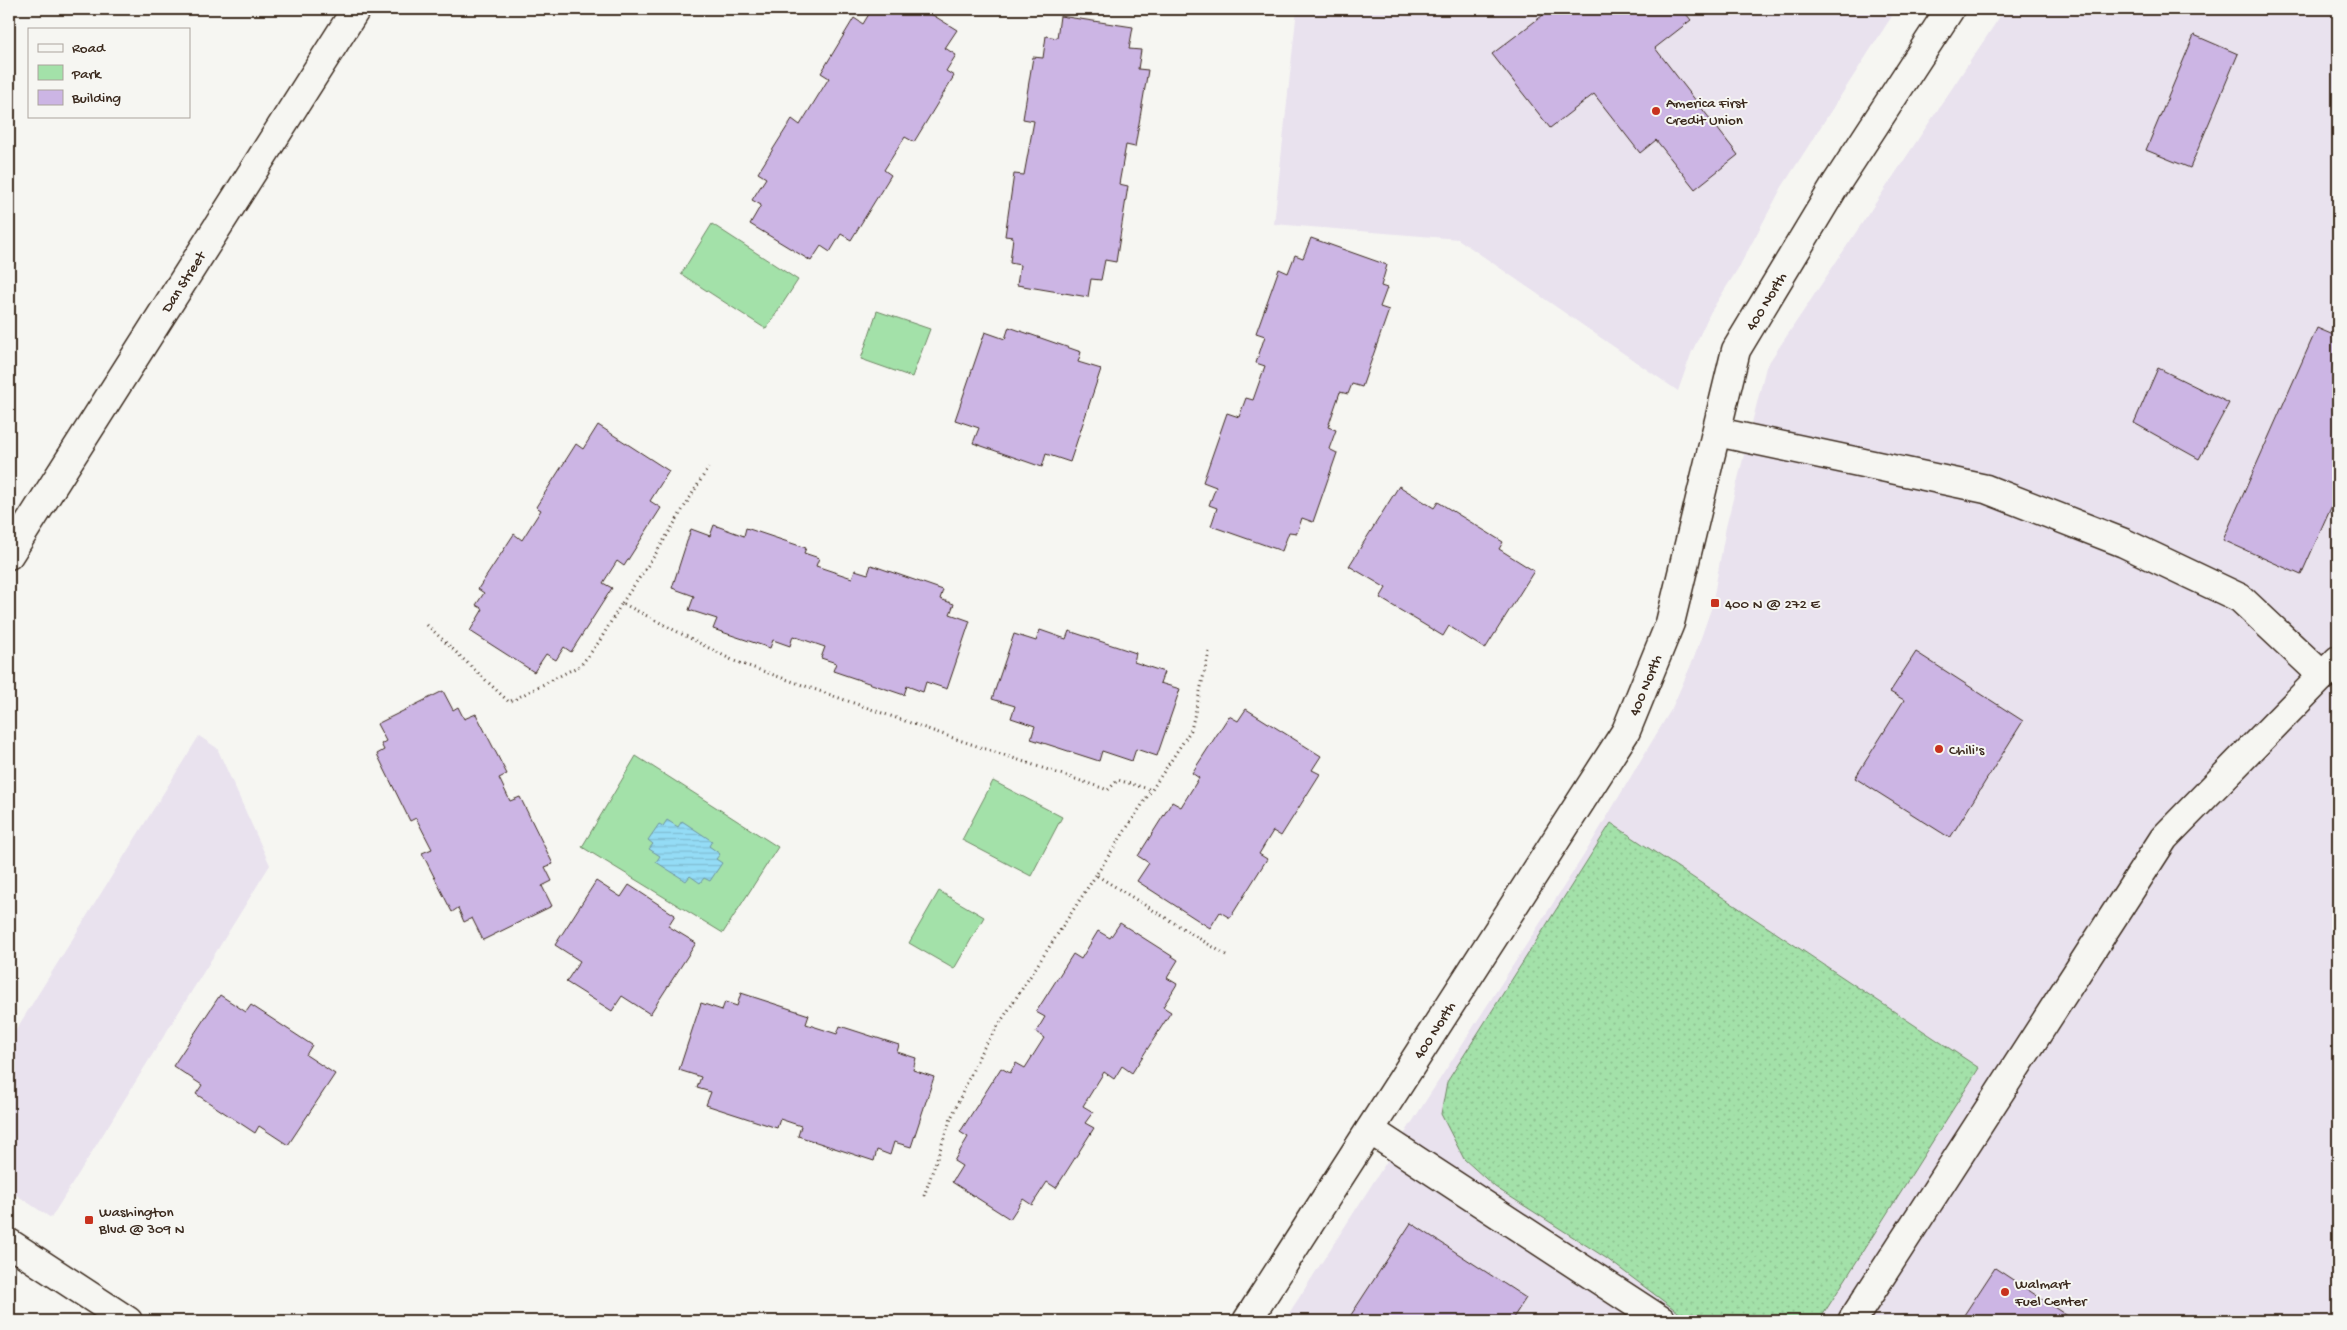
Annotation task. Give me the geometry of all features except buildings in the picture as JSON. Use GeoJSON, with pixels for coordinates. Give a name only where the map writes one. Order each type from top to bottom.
{"type":"FeatureCollection","features":[{"type":"Feature","properties":{"kind":"street","name":"Dan Street"},"geometry":{"type":"LineString","coordinates":[[9,555],[356,9]]}},
{"type":"Feature","properties":{"kind":"street","name":"400 North"},"geometry":{"type":"LineString","coordinates":[[1247,1321],[1626,731],[1670,623],[1736,350],[1836,184],[1950,9]]}},
{"type":"Feature","properties":{"kind":"street"},"geometry":{"type":"LineString","coordinates":[[1717,432],[1986,489],[2124,543],[2240,598],[2330,668],[2164,838],[1852,1321]]}},
{"type":"Feature","properties":{"kind":"street"},"geometry":{"type":"LineString","coordinates":[[1370,1130],[1662,1321]]}},
{"type":"Feature","properties":{"kind":"street"},"geometry":{"type":"LineString","coordinates":[[9,1244],[128,1321]]}},
{"type":"Feature","properties":{"kind":"path"},"geometry":{"type":"LineString","coordinates":[[427,625],[509,702],[581,665],[599,642],[708,468]]}},
{"type":"Feature","properties":{"kind":"path"},"geometry":{"type":"LineString","coordinates":[[622,603],[734,661],[1108,790],[1118,780],[1152,790]]}},
{"type":"Feature","properties":{"kind":"path"},"geometry":{"type":"LineString","coordinates":[[924,1196],[951,1118],[981,1052],[1191,730],[1209,652]]}},
{"type":"Feature","properties":{"kind":"path"},"geometry":{"type":"LineString","coordinates":[[1096,875],[1226,955]]}},
{"type":"Feature","properties":{"kind":"shaded area"},"geometry":{"type":"Polygon","coordinates":[[[1297,9],[1895,9],[1782,187],[1739,267],[1710,313],[1691,354],[1678,391],[1458,239],[1274,224],[1297,9]]]}},
{"type":"Feature","properties":{"kind":"shaded area"},"geometry":{"type":"Polygon","coordinates":[[[2005,9],[2338,9],[2338,1321],[1284,1321],[1584,855],[1672,708],[1694,658],[1712,606],[1726,527],[1766,367],[2005,9]]]}},
{"type":"Feature","properties":{"kind":"shaded area"},"geometry":{"type":"Polygon","coordinates":[[[199,736],[217,748],[270,865],[51,1218],[9,1190],[9,1041],[199,736]]]}},
{"type":"Feature","properties":{"kind":"green space"},"geometry":{"type":"Polygon","coordinates":[[[712,224],[798,280],[766,329],[681,274],[712,224]]]}},
{"type":"Feature","properties":{"kind":"green space"},"geometry":{"type":"Polygon","coordinates":[[[877,311],[930,329],[912,377],[861,359],[877,311]]]}},
{"type":"Feature","properties":{"kind":"green space"},"geometry":{"type":"Polygon","coordinates":[[[636,756],[778,847],[723,933],[582,847],[636,756]]]}},
{"type":"Feature","properties":{"kind":"green space"},"geometry":{"type":"Polygon","coordinates":[[[993,781],[1062,817],[1031,876],[962,840],[993,781]]]}},
{"type":"Feature","properties":{"kind":"green space"},"geometry":{"type":"Polygon","coordinates":[[[1611,823],[1979,1068],[1819,1321],[1690,1321],[1606,1258],[1495,1187],[1464,1159],[1441,1114],[1447,1082],[1611,823]]]}},
{"type":"Feature","properties":{"kind":"green space"},"geometry":{"type":"Polygon","coordinates":[[[939,891],[984,917],[954,969],[909,943],[939,891]]]}},
{"type":"Feature","properties":{"kind":"water"},"geometry":{"type":"Polygon","coordinates":[[[667,820],[678,827],[682,821],[712,841],[709,846],[720,854],[716,859],[722,863],[710,881],[704,878],[700,883],[690,876],[686,881],[656,862],[660,856],[649,849],[653,844],[648,840],[659,824],[663,826],[667,820]]]}},
{"type":"Feature","properties":{"kind":"place","name":"America First Credit Union"},"geometry":{"type":"Point","coordinates":[1656,111]}},
{"type":"Feature","properties":{"kind":"place","name":"400 N @ 272 E"},"geometry":{"type":"Point","coordinates":[1715,603]}},
{"type":"Feature","properties":{"kind":"place","name":"Chili's"},"geometry":{"type":"Point","coordinates":[1939,749]}},
{"type":"Feature","properties":{"kind":"place","name":"Washington Blvd @ 309 N"},"geometry":{"type":"Point","coordinates":[89,1220]}},
{"type":"Feature","properties":{"kind":"place","name":"Walmart Fuel Center"},"geometry":{"type":"Point","coordinates":[2005,1292]}}]}
